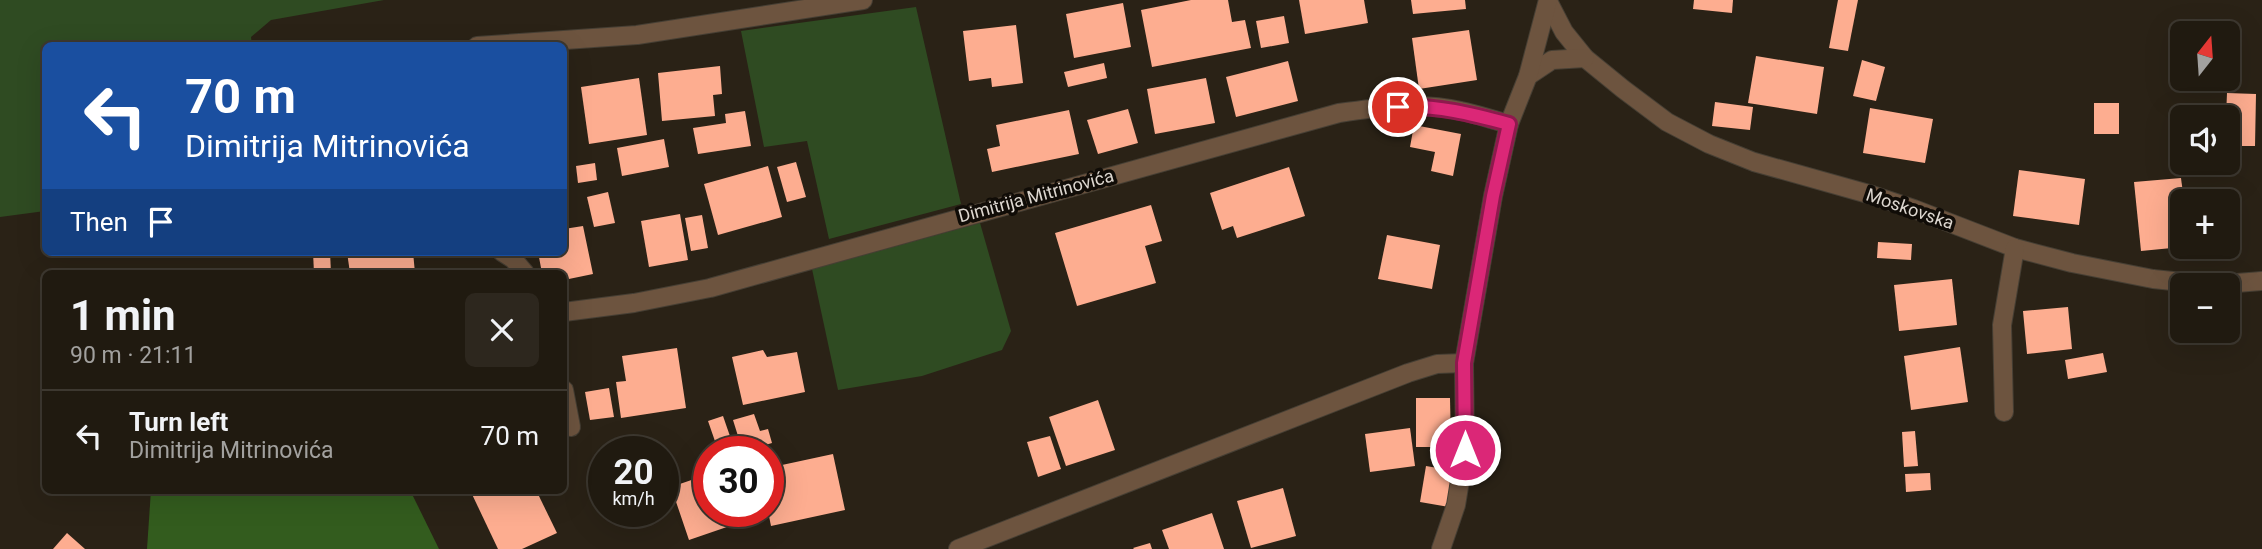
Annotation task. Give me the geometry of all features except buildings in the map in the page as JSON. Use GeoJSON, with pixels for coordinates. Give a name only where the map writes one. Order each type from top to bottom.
{"type":"FeatureCollection","features":[{"type":"Feature","properties":{"kind":"street"},"geometry":{"type":"LineString","coordinates":[[535,42],[637,35],[863,0]]}},
{"type":"Feature","properties":{"kind":"street"},"geometry":{"type":"LineString","coordinates":[[1441,549],[1456,505],[1465,450],[1464,363],[1493,196],[1509,124],[1528,76],[1548,1]]}},
{"type":"Feature","properties":{"kind":"street","name":"Moskovska"},"geometry":{"type":"LineString","coordinates":[[1548,1],[1564,32],[1585,58],[1667,122],[1754,163],[1914,209],[2015,248],[2072,263],[2153,279],[2212,285],[2262,281]]}},
{"type":"Feature","properties":{"kind":"street"},"geometry":{"type":"LineString","coordinates":[[1528,76],[1552,60],[1585,58]]}},
{"type":"Feature","properties":{"kind":"street","name":"Dimitrija Mitrinovića"},"geometry":{"type":"LineString","coordinates":[[567,312],[634,303],[710,288],[1339,113],[1421,106],[1460,111],[1509,124]]}},
{"type":"Feature","properties":{"kind":"street"},"geometry":{"type":"LineString","coordinates":[[2004,412],[2002,325],[2015,248]]}},
{"type":"Feature","properties":{"kind":"street"},"geometry":{"type":"LineString","coordinates":[[508,256],[522,270]]}},
{"type":"Feature","properties":{"kind":"street"},"geometry":{"type":"LineString","coordinates":[[958,549],[1409,373],[1437,364],[1464,363]]}},
{"type":"Feature","properties":{"kind":"street"},"geometry":{"type":"LineString","coordinates":[[567,406],[571,427]]}},
{"type":"Feature","properties":{"kind":"green space"},"geometry":{"type":"Polygon","coordinates":[[[0,0],[384,0],[271,20],[251,37],[252,42],[42,42],[42,211],[0,217],[0,0]]]}},
{"type":"Feature","properties":{"kind":"green space"},"geometry":{"type":"Polygon","coordinates":[[[916,7],[961,204],[829,239],[807,141],[764,147],[741,31],[916,7]]]}},
{"type":"Feature","properties":{"kind":"green space"},"geometry":{"type":"Polygon","coordinates":[[[980,223],[1011,331],[1002,350],[922,376],[838,390],[812,269],[980,223]]]}},
{"type":"Feature","properties":{"kind":"green space"},"geometry":{"type":"Polygon","coordinates":[[[151,494],[412,494],[439,549],[147,549],[151,494]]]}},
{"type":"Feature","properties":{"kind":"route"},"geometry":{"type":"LineString","coordinates":[[1398,107],[1421,106],[1460,111],[1509,124],[1493,196],[1464,363],[1465,450]]}}]}
